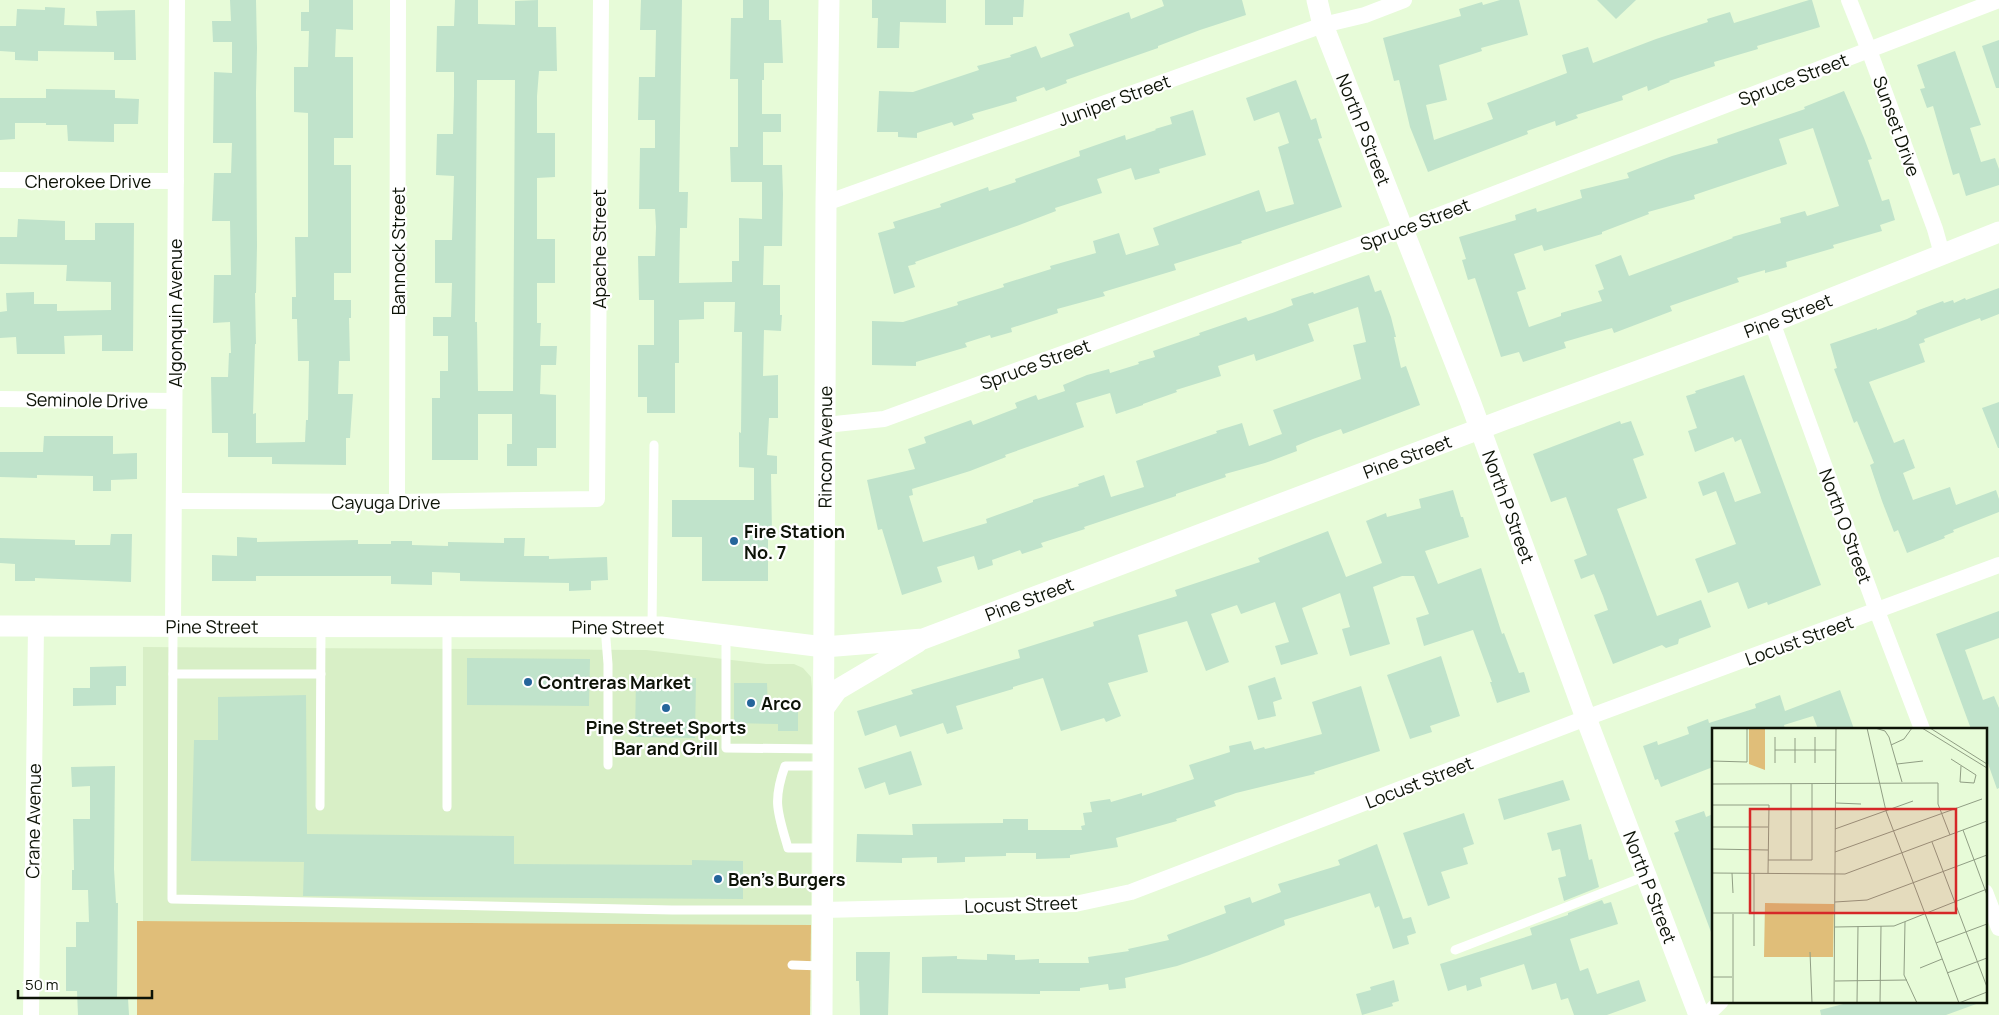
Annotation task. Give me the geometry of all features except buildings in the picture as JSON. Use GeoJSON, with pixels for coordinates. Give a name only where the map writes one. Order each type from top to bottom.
{"type":"FeatureCollection","features":[{"type":"Feature","properties":{"kind":"street","name":"Algonquin Avenue"},"geometry":{"type":"LineString","coordinates":[[173,627],[177,0]]}},
{"type":"Feature","properties":{"kind":"street","name":"Bannock Street"},"geometry":{"type":"LineString","coordinates":[[397,502],[398,0]]}},
{"type":"Feature","properties":{"kind":"street","name":"Apache Street"},"geometry":{"type":"LineString","coordinates":[[597,499],[601,0]]}},
{"type":"Feature","properties":{"kind":"street","name":"Rincon Avenue"},"geometry":{"type":"LineString","coordinates":[[822,1015],[826,203],[829,0]]}},
{"type":"Feature","properties":{"kind":"street","name":"North P Street"},"geometry":{"type":"LineString","coordinates":[[1317,0],[1323,25],[1480,429],[1586,718],[1699,1015]]}},
{"type":"Feature","properties":{"kind":"street","name":"Juniper Street"},"geometry":{"type":"LineString","coordinates":[[826,203],[1323,25],[1365,15],[1404,0]]}},
{"type":"Feature","properties":{"kind":"street","name":"Sunset Drive"},"geometry":{"type":"LineString","coordinates":[[1849,0],[1935,229],[1942,254]]}},
{"type":"Feature","properties":{"kind":"street","name":"Spruce Street"},"geometry":{"type":"LineString","coordinates":[[825,425],[884,419],[1403,229],[1999,0]]}},
{"type":"Feature","properties":{"kind":"street","name":"Cherokee Drive"},"geometry":{"type":"LineString","coordinates":[[0,180],[176,181]]}},
{"type":"Feature","properties":{"kind":"street","name":"Pine Street"},"geometry":{"type":"LineString","coordinates":[[0,626],[652,627],[824,648],[923,640],[1480,429],[1772,322],[1999,232]]}},
{"type":"Feature","properties":{"kind":"street","name":"North O Street"},"geometry":{"type":"LineString","coordinates":[[1772,322],[1876,611],[1922,728]]}},
{"type":"Feature","properties":{"kind":"street","name":"Seminole Drive"},"geometry":{"type":"LineString","coordinates":[[0,399],[174,401]]}},
{"type":"Feature","properties":{"kind":"street","name":"Cayuga Drive"},"geometry":{"type":"LineString","coordinates":[[174,502],[397,502],[597,499]]}},
{"type":"Feature","properties":{"kind":"street","name":"Locust Street"},"geometry":{"type":"LineString","coordinates":[[823,910],[1075,904],[1131,892],[1586,718],[1999,565]]}},
{"type":"Feature","properties":{"kind":"street","name":"Crane Avenue"},"geometry":{"type":"LineString","coordinates":[[31,1015],[36,626]]}},
{"type":"Feature","properties":{"kind":"street"},"geometry":{"type":"LineString","coordinates":[[824,708],[837,690],[923,640]]}},
{"type":"Feature","properties":{"kind":"street"},"geometry":{"type":"LineString","coordinates":[[1990,901],[1999,928]]}},
{"type":"Feature","properties":{"kind":"street"},"geometry":{"type":"LineString","coordinates":[[1707,1015],[1720,1002]]}},
{"type":"Feature","properties":{"kind":"lane"},"geometry":{"type":"LineString","coordinates":[[652,627],[654,445]]}},
{"type":"Feature","properties":{"kind":"lane"},"geometry":{"type":"LineString","coordinates":[[173,627],[172,899],[672,910],[823,910]]}},
{"type":"Feature","properties":{"kind":"lane"},"geometry":{"type":"LineString","coordinates":[[320,806],[321,627]]}},
{"type":"Feature","properties":{"kind":"lane"},"geometry":{"type":"LineString","coordinates":[[447,627],[447,807]]}},
{"type":"Feature","properties":{"kind":"lane"},"geometry":{"type":"LineString","coordinates":[[605,627],[608,664],[608,765]]}},
{"type":"Feature","properties":{"kind":"lane"},"geometry":{"type":"LineString","coordinates":[[726,635],[726,748],[823,758]]}},
{"type":"Feature","properties":{"kind":"lane"},"geometry":{"type":"LineString","coordinates":[[173,674],[321,674]]}},
{"type":"Feature","properties":{"kind":"lane"},"geometry":{"type":"LineString","coordinates":[[823,758],[785,766],[778,784],[776,809],[788,848],[823,848]]}},
{"type":"Feature","properties":{"kind":"lane"},"geometry":{"type":"LineString","coordinates":[[1455,950],[1646,876]]}},
{"type":"Feature","properties":{"kind":"lane"},"geometry":{"type":"LineString","coordinates":[[792,965],[822,966]]}},
{"type":"Feature","properties":{"kind":"shaded area"},"geometry":{"type":"Polygon","coordinates":[[[143,647],[646,650],[766,664],[794,664],[803,668],[811,677],[812,689],[811,925],[143,921],[143,647]]]}},
{"type":"Feature","properties":{"kind":"shaded area"},"geometry":{"type":"Polygon","coordinates":[[[137,921],[811,925],[810,1015],[137,1015],[137,921]]]}},
{"type":"Feature","properties":{"kind":"place","name":"Fire Station No. 7"},"geometry":{"type":"Point","coordinates":[734,541]}},
{"type":"Feature","properties":{"kind":"place","name":"Contreras Market"},"geometry":{"type":"Point","coordinates":[528,682]}},
{"type":"Feature","properties":{"kind":"place","name":"Arco"},"geometry":{"type":"Point","coordinates":[751,703]}},
{"type":"Feature","properties":{"kind":"place","name":"Pine Street Sports Bar and Grill"},"geometry":{"type":"Point","coordinates":[666,708]}},
{"type":"Feature","properties":{"kind":"place","name":"Ben's Burgers"},"geometry":{"type":"Point","coordinates":[718,879]}}]}
